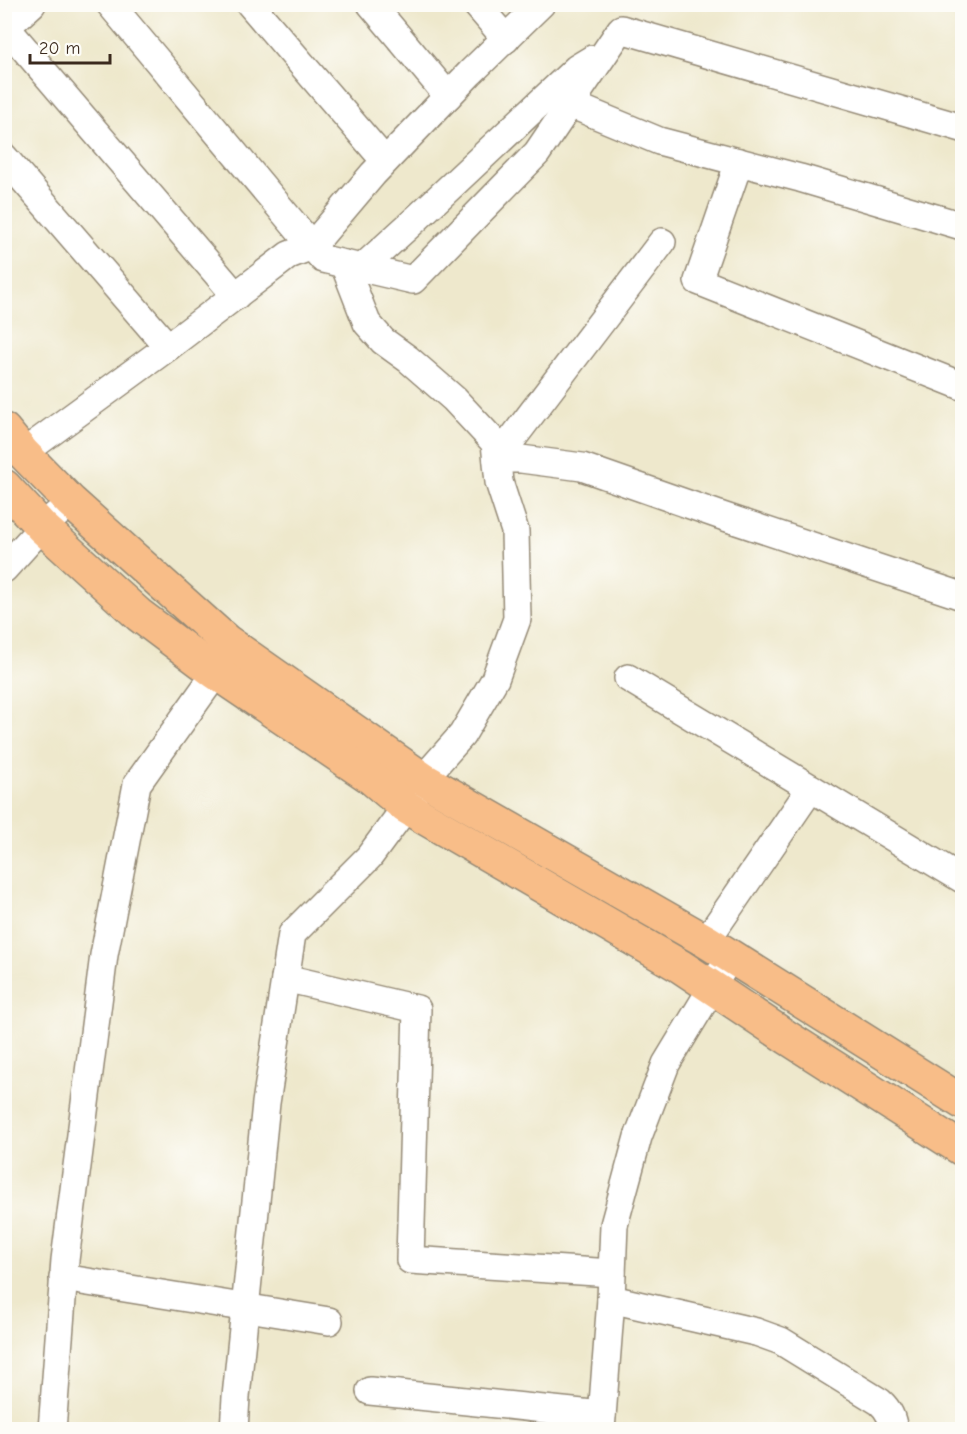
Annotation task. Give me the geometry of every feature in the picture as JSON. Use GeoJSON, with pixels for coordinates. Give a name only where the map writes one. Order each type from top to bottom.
{"type":"FeatureCollection","features":[{"type":"Feature","properties":{"kind":"main road"},"geometry":{"type":"LineString","coordinates":[[14,441],[71,502],[213,630],[423,779],[718,948],[963,1102]]}},
{"type":"Feature","properties":{"kind":"main road"},"geometry":{"type":"LineString","coordinates":[[4,486],[42,527],[139,615],[215,672],[369,776],[406,807],[670,960],[963,1149]]}},
{"type":"Feature","properties":{"kind":"street"},"geometry":{"type":"LineString","coordinates":[[32,4],[5,27],[236,296]]}},
{"type":"Feature","properties":{"kind":"street"},"geometry":{"type":"LineString","coordinates":[[110,4],[323,259],[413,280],[537,153],[621,29],[963,128]]}},
{"type":"Feature","properties":{"kind":"street"},"geometry":{"type":"LineString","coordinates":[[250,4],[385,162]]}},
{"type":"Feature","properties":{"kind":"street"},"geometry":{"type":"LineString","coordinates":[[371,4],[448,96]]}},
{"type":"Feature","properties":{"kind":"street"},"geometry":{"type":"LineString","coordinates":[[476,4],[506,39]]}},
{"type":"Feature","properties":{"kind":"street"},"geometry":{"type":"LineString","coordinates":[[14,441],[168,347],[289,255],[312,246],[372,174],[541,4]]}},
{"type":"Feature","properties":{"kind":"street"},"geometry":{"type":"LineString","coordinates":[[353,266],[415,220],[577,68],[587,61],[604,55]]}},
{"type":"Feature","properties":{"kind":"street"},"geometry":{"type":"LineString","coordinates":[[570,104],[659,141],[800,178],[963,226]]}},
{"type":"Feature","properties":{"kind":"street"},"geometry":{"type":"LineString","coordinates":[[4,158],[168,347]]}},
{"type":"Feature","properties":{"kind":"street"},"geometry":{"type":"LineString","coordinates":[[739,162],[698,281],[963,387]]}},
{"type":"Feature","properties":{"kind":"street"},"geometry":{"type":"LineString","coordinates":[[496,459],[662,242]]}},
{"type":"Feature","properties":{"kind":"street"},"geometry":{"type":"LineString","coordinates":[[234,1430],[266,1103],[292,933],[369,856],[406,807],[423,779],[462,735],[495,679],[517,618],[515,531],[499,482],[495,443],[454,399],[408,359],[383,341],[367,323],[353,266]]}},
{"type":"Feature","properties":{"kind":"street"},"geometry":{"type":"LineString","coordinates":[[496,459],[521,459],[582,467],[963,596]]}},
{"type":"Feature","properties":{"kind":"street"},"geometry":{"type":"LineString","coordinates":[[4,569],[42,527],[71,502]]}},
{"type":"Feature","properties":{"kind":"street"},"geometry":{"type":"LineString","coordinates":[[52,1430],[63,1278],[104,955],[136,784],[235,647]]}},
{"type":"Feature","properties":{"kind":"street"},"geometry":{"type":"LineString","coordinates":[[628,678],[963,879]]}},
{"type":"Feature","properties":{"kind":"street"},"geometry":{"type":"LineString","coordinates":[[370,1390],[601,1422],[614,1225],[638,1137],[666,1064],[712,988],[718,948],[811,788]]}},
{"type":"Feature","properties":{"kind":"street"},"geometry":{"type":"LineString","coordinates":[[285,978],[417,1009],[410,1260],[611,1286],[756,1332],[781,1341],[880,1402],[888,1410],[894,1430]]}},
{"type":"Feature","properties":{"kind":"street"},"geometry":{"type":"LineString","coordinates":[[63,1278],[329,1322]]}}]}
